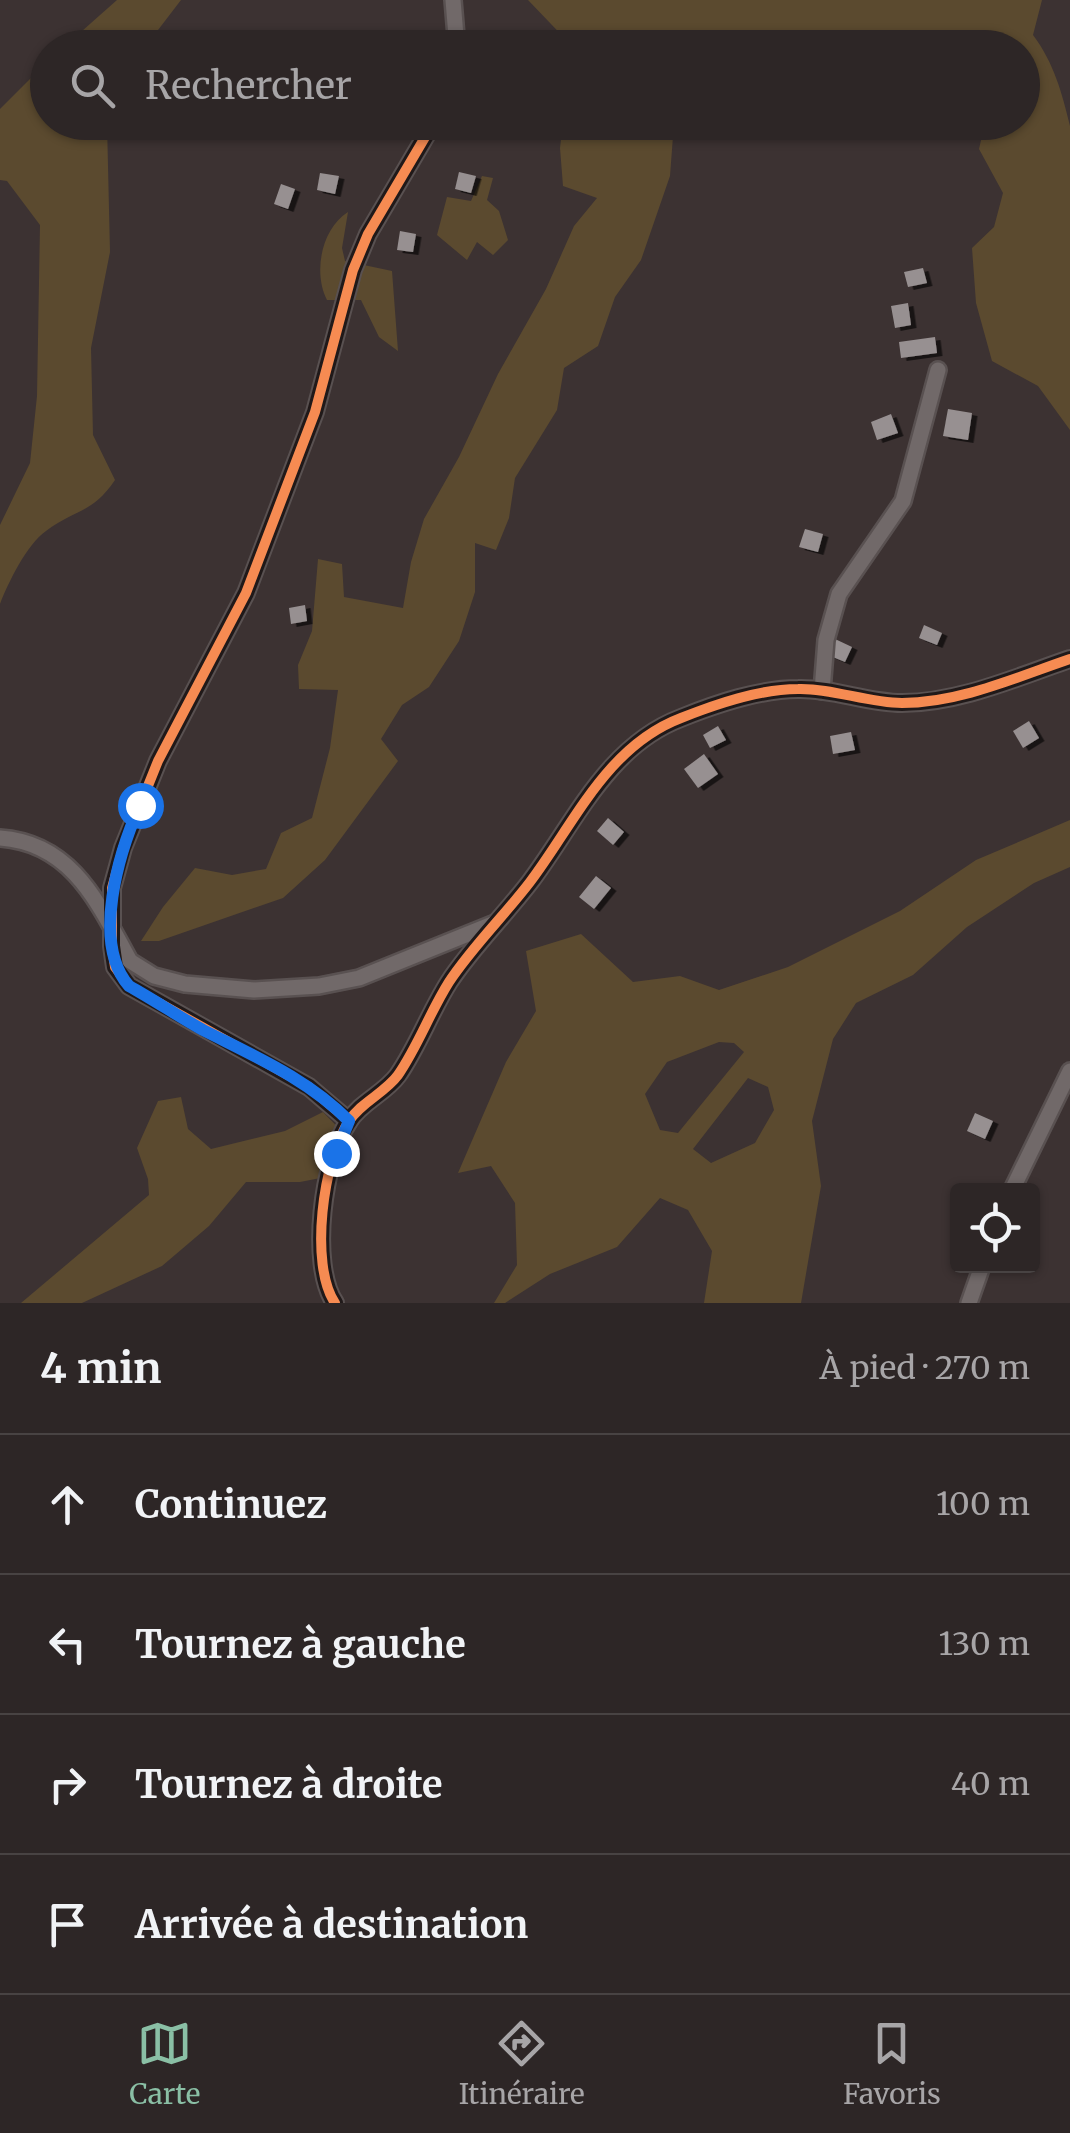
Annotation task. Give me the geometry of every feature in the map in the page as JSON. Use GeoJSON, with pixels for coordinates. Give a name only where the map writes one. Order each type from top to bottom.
{"type":"FeatureCollection","features":[{"type":"Feature","properties":{"kind":"street"},"geometry":{"type":"LineString","coordinates":[[453,0],[456,30]]}},
{"type":"Feature","properties":{"kind":"street"},"geometry":{"type":"LineString","coordinates":[[349,1121],[309,1087],[129,986],[115,967],[114,874],[158,760],[246,593],[315,412],[354,270],[368,234],[423,140]]}},
{"type":"Feature","properties":{"kind":"street"},"geometry":{"type":"LineString","coordinates":[[822,692],[826,640],[839,594],[904,501],[938,370]]}},
{"type":"Feature","properties":{"kind":"street"},"geometry":{"type":"LineString","coordinates":[[335,1303],[322,1272],[320,1240],[332,1164],[349,1121],[392,1084],[449,982],[533,878],[596,784],[656,730],[679,718],[765,692],[799,689],[884,702],[926,701],[967,693],[1070,659]]}},
{"type":"Feature","properties":{"kind":"street"},"geometry":{"type":"LineString","coordinates":[[0,838],[31,843],[58,858],[86,885],[130,961],[139,970],[173,982],[254,990],[346,982],[499,922]]}},
{"type":"Feature","properties":{"kind":"street"},"geometry":{"type":"LineString","coordinates":[[1015,1183],[1070,1070]]}},
{"type":"Feature","properties":{"kind":"street"},"geometry":{"type":"LineString","coordinates":[[969,1303],[980,1273]]}},
{"type":"Feature","properties":{"kind":"shaded area"},"geometry":{"type":"Polygon","coordinates":[[[117,0],[181,0],[158,30],[83,30],[117,0]]]}},
{"type":"Feature","properties":{"kind":"shaded area"},"geometry":{"type":"Polygon","coordinates":[[[528,0],[1042,0],[1034,30],[557,30],[528,0]]]}},
{"type":"Feature","properties":{"kind":"shaded area"},"geometry":{"type":"Polygon","coordinates":[[[1040,46],[1052,67],[1070,126],[1070,430],[1038,386],[992,361],[976,303],[972,248],[994,227],[1003,193],[979,149],[981,140],[1040,140],[1040,46]]]}},
{"type":"Feature","properties":{"kind":"shaded area"},"geometry":{"type":"Polygon","coordinates":[[[30,79],[30,140],[107,140],[110,252],[91,348],[93,435],[115,480],[91,505],[39,537],[19,564],[0,604],[0,525],[30,463],[37,396],[40,225],[7,181],[0,180],[0,109],[30,79]]]}},
{"type":"Feature","properties":{"kind":"shaded area"},"geometry":{"type":"Polygon","coordinates":[[[561,140],[673,140],[670,176],[641,260],[615,297],[598,346],[564,368],[557,410],[515,478],[509,518],[496,550],[475,543],[475,592],[459,641],[429,687],[402,705],[381,739],[398,761],[325,860],[283,898],[159,941],[141,941],[195,868],[232,875],[266,869],[281,833],[312,818],[330,748],[338,690],[299,689],[298,665],[312,631],[318,559],[342,564],[344,597],[403,608],[424,519],[546,289],[574,226],[597,198],[563,186],[561,140]]]}},
{"type":"Feature","properties":{"kind":"shaded area"},"geometry":{"type":"Polygon","coordinates":[[[482,176],[493,178],[487,200],[499,211],[508,240],[493,255],[477,242],[467,260],[437,235],[447,197],[471,201],[482,176]]]}},
{"type":"Feature","properties":{"kind":"shaded area"},"geometry":{"type":"Polygon","coordinates":[[[348,212],[342,248],[345,261],[392,271],[398,351],[379,337],[361,300],[327,300],[323,289],[322,252],[331,229],[348,212]]]}},
{"type":"Feature","properties":{"kind":"shaded area"},"geometry":{"type":"Polygon","coordinates":[[[1070,820],[1070,867],[1034,883],[967,927],[913,975],[856,1003],[833,1039],[812,1121],[821,1186],[801,1303],[704,1303],[712,1251],[688,1210],[660,1198],[617,1247],[550,1274],[505,1303],[494,1303],[517,1265],[515,1203],[491,1166],[458,1173],[506,1062],[536,1011],[526,951],[581,934],[633,982],[680,976],[719,990],[788,967],[900,911],[976,860],[1070,820]],[[719,1042],[667,1062],[645,1094],[660,1130],[678,1133],[744,1052],[734,1043],[719,1042]],[[748,1078],[693,1149],[711,1163],[755,1143],[774,1110],[768,1087],[748,1078]]]}},
{"type":"Feature","properties":{"kind":"shaded area"},"geometry":{"type":"Polygon","coordinates":[[[181,1097],[188,1129],[211,1149],[285,1131],[323,1112],[352,1142],[346,1173],[300,1182],[246,1182],[209,1226],[162,1266],[82,1303],[21,1303],[149,1195],[137,1148],[158,1101],[181,1097]]]}},
{"type":"Feature","properties":{"kind":"building"},"geometry":{"type":"Polygon","coordinates":[[[459,172],[476,176],[471,193],[455,189],[459,172]]]}},
{"type":"Feature","properties":{"kind":"building"},"geometry":{"type":"Polygon","coordinates":[[[320,173],[339,176],[335,194],[317,190],[320,173]]]}},
{"type":"Feature","properties":{"kind":"building"},"geometry":{"type":"Polygon","coordinates":[[[281,184],[295,189],[288,209],[274,204],[281,184]]]}},
{"type":"Feature","properties":{"kind":"building"},"geometry":{"type":"Polygon","coordinates":[[[400,231],[416,234],[413,252],[397,250],[400,231]]]}},
{"type":"Feature","properties":{"kind":"building"},"geometry":{"type":"Polygon","coordinates":[[[923,268],[927,283],[908,287],[904,272],[923,268]]]}},
{"type":"Feature","properties":{"kind":"building"},"geometry":{"type":"Polygon","coordinates":[[[908,303],[911,325],[895,328],[891,306],[908,303]]]}},
{"type":"Feature","properties":{"kind":"building"},"geometry":{"type":"Polygon","coordinates":[[[935,337],[937,353],[901,358],[899,342],[935,337]]]}},
{"type":"Feature","properties":{"kind":"building"},"geometry":{"type":"Polygon","coordinates":[[[948,409],[972,413],[968,440],[943,436],[948,409]]]}},
{"type":"Feature","properties":{"kind":"building"},"geometry":{"type":"Polygon","coordinates":[[[891,414],[898,433],[877,440],[871,422],[891,414]]]}},
{"type":"Feature","properties":{"kind":"building"},"geometry":{"type":"Polygon","coordinates":[[[805,529],[823,534],[818,552],[799,547],[805,529]]]}},
{"type":"Feature","properties":{"kind":"building"},"geometry":{"type":"Polygon","coordinates":[[[305,605],[307,621],[291,624],[289,608],[305,605]]]}},
{"type":"Feature","properties":{"kind":"building"},"geometry":{"type":"Polygon","coordinates":[[[924,625],[942,633],[937,645],[919,638],[924,625]]]}},
{"type":"Feature","properties":{"kind":"building"},"geometry":{"type":"Polygon","coordinates":[[[835,639],[852,647],[845,662],[828,655],[835,639]]]}},
{"type":"Feature","properties":{"kind":"building"},"geometry":{"type":"Polygon","coordinates":[[[1029,721],[1039,738],[1023,748],[1013,731],[1029,721]]]}},
{"type":"Feature","properties":{"kind":"building"},"geometry":{"type":"Polygon","coordinates":[[[718,726],[726,740],[710,748],[703,735],[718,726]]]}},
{"type":"Feature","properties":{"kind":"building"},"geometry":{"type":"Polygon","coordinates":[[[851,732],[855,750],[833,754],[830,736],[851,732]]]}},
{"type":"Feature","properties":{"kind":"building"},"geometry":{"type":"Polygon","coordinates":[[[704,754],[718,774],[698,788],[684,769],[704,754]]]}},
{"type":"Feature","properties":{"kind":"building"},"geometry":{"type":"Polygon","coordinates":[[[608,818],[624,832],[613,845],[597,831],[608,818]]]}},
{"type":"Feature","properties":{"kind":"building"},"geometry":{"type":"Polygon","coordinates":[[[596,876],[611,888],[594,909],[579,897],[596,876]]]}},
{"type":"Feature","properties":{"kind":"building"},"geometry":{"type":"Polygon","coordinates":[[[975,1113],[993,1121],[985,1139],[967,1131],[975,1113]]]}},
{"type":"Feature","properties":{"kind":"cycle path"},"geometry":{"type":"LineString","coordinates":[[349,1121],[309,1087],[129,986],[115,967],[112,888],[123,848],[158,761],[246,593],[315,412],[353,270],[368,234],[423,140]]}},
{"type":"Feature","properties":{"kind":"cycle path"},"geometry":{"type":"LineString","coordinates":[[335,1303],[323,1264],[322,1212],[332,1160],[349,1121],[398,1075],[458,969],[530,882],[594,789],[632,747],[681,718],[753,694],[811,689],[889,702],[923,702],[988,688],[1070,659]]}},
{"type":"Feature","properties":{"kind":"route"},"geometry":{"type":"LineString","coordinates":[[140,805],[114,874],[115,967],[129,986],[323,1096],[349,1121],[336,1153]]}}]}
